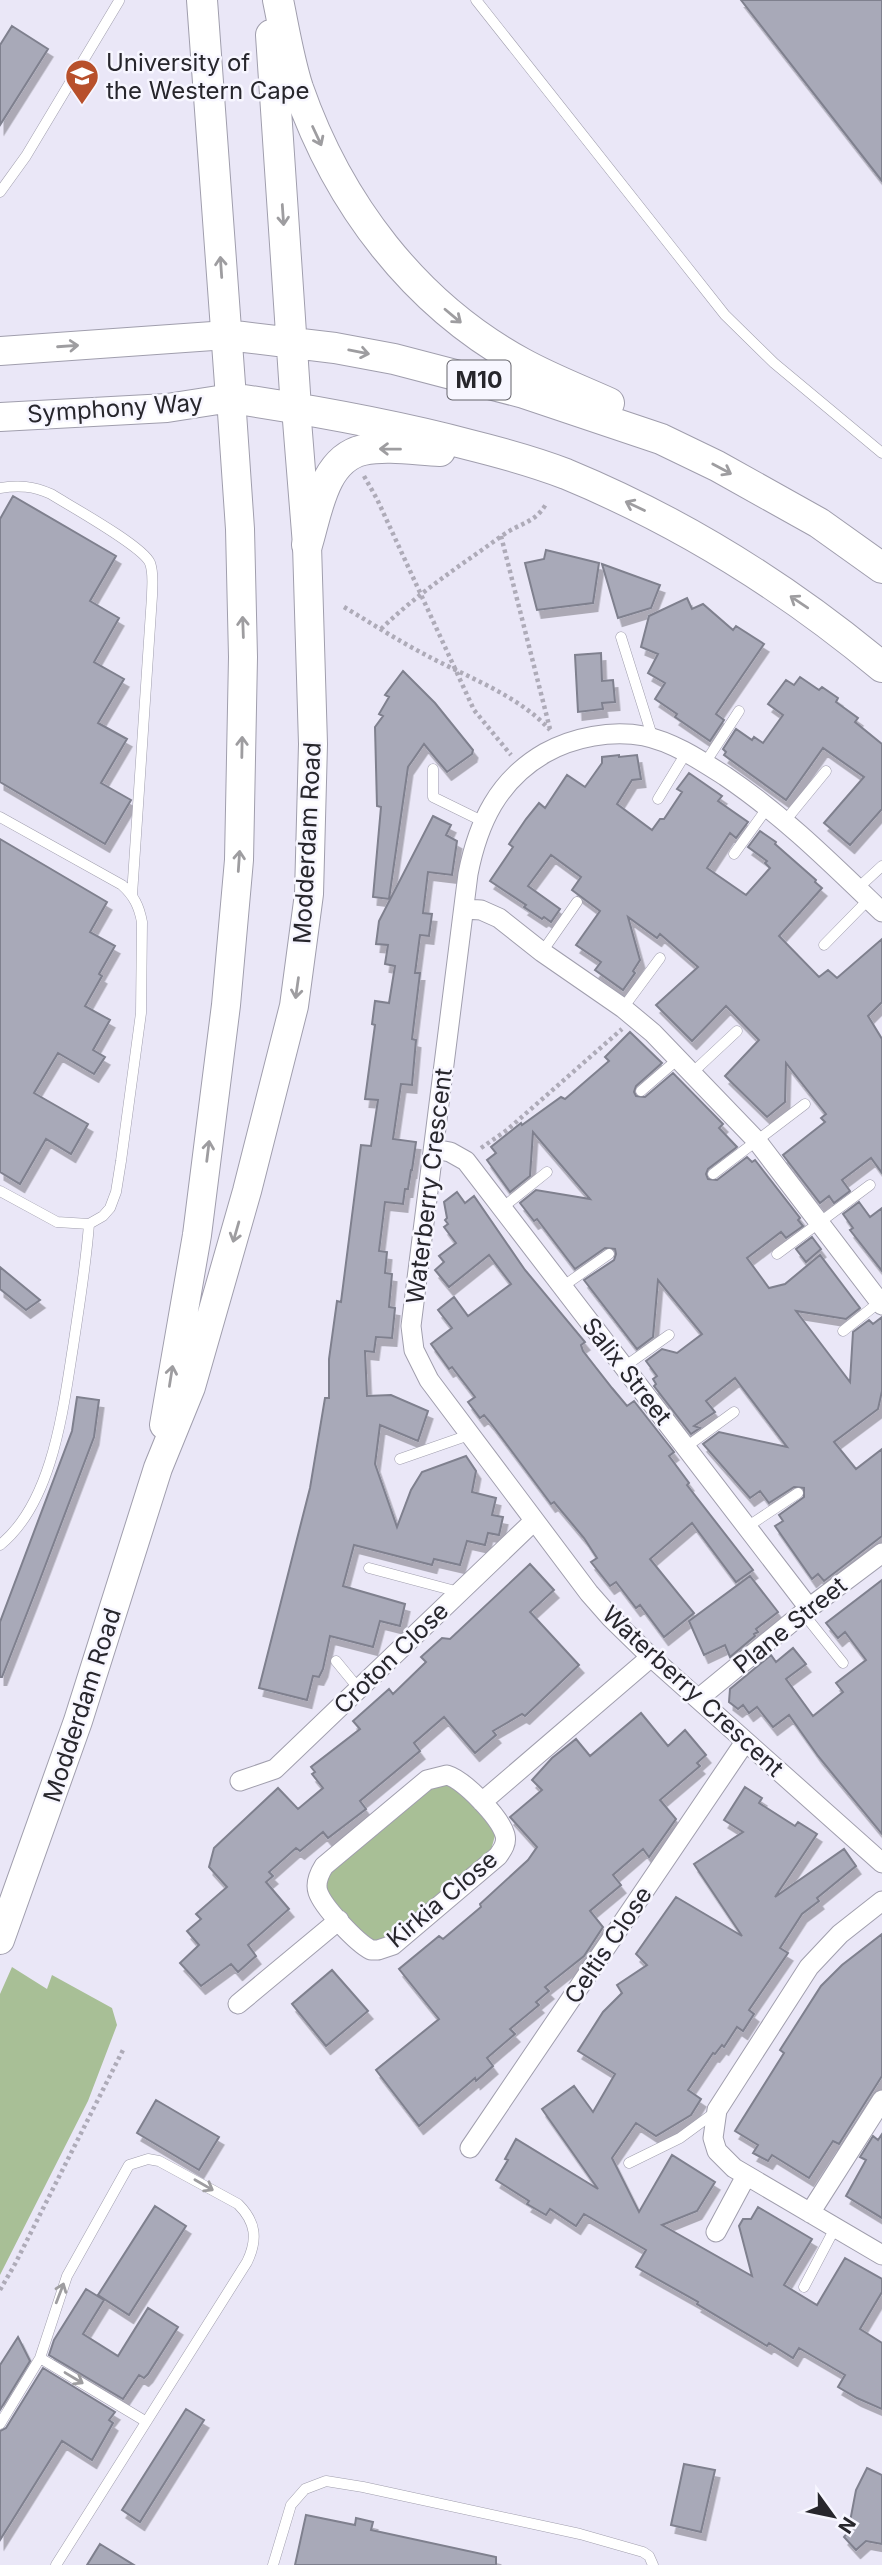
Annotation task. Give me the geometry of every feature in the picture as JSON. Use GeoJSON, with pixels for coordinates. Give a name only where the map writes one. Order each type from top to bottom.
{"type":"FeatureCollection","features":[{"type":"Feature","properties":{"kind":"main road"},"geometry":{"type":"LineString","coordinates":[[202,0],[231,398],[427,433],[565,474],[696,536],[814,612],[882,667]]}},
{"type":"Feature","properties":{"kind":"main road"},"geometry":{"type":"LineString","coordinates":[[268,0],[296,408]]}},
{"type":"Feature","properties":{"kind":"main road"},"geometry":{"type":"LineString","coordinates":[[278,0],[297,85],[312,125],[335,173],[381,244],[433,299],[491,345],[523,364],[616,406],[661,439]]}},
{"type":"Feature","properties":{"kind":"main road","name":"M10"},"geometry":{"type":"LineString","coordinates":[[227,335],[292,342],[382,357],[461,375],[661,439],[717,466],[807,516],[882,568]]}},
{"type":"Feature","properties":{"kind":"main road"},"geometry":{"type":"LineString","coordinates":[[307,545],[325,486],[345,457],[362,450],[383,449],[507,455]]}},
{"type":"Feature","properties":{"kind":"street"},"geometry":{"type":"LineString","coordinates":[[0,351],[227,335]]}},
{"type":"Feature","properties":{"kind":"street","name":"Symphony Way"},"geometry":{"type":"LineString","coordinates":[[0,417],[167,408],[231,398]]}},
{"type":"Feature","properties":{"kind":"street","name":"Modderdam Road"},"geometry":{"type":"LineString","coordinates":[[158,1468],[197,1235],[226,1005],[239,860],[243,657],[240,529],[231,398]]}},
{"type":"Feature","properties":{"kind":"street","name":"Modderdam Road"},"geometry":{"type":"LineString","coordinates":[[0,1940],[78,1720],[158,1468],[191,1387],[247,1191],[294,1006],[309,894],[313,744],[307,545],[296,408]]}},
{"type":"Feature","properties":{"kind":"street","name":"Waterberry Crescent"},"geometry":{"type":"LineString","coordinates":[[869,900],[811,842],[768,806],[686,753],[643,736],[552,738],[497,795],[482,821],[473,846],[411,1326],[412,1342],[429,1380],[589,1593],[651,1657],[882,1863]]}},
{"type":"Feature","properties":{"kind":"street"},"geometry":{"type":"LineString","coordinates":[[464,909],[481,910],[499,918],[629,1013],[685,1066],[757,1141],[881,1302]]}},
{"type":"Feature","properties":{"kind":"street"},"geometry":{"type":"LineString","coordinates":[[434,1149],[450,1152],[466,1161]]}},
{"type":"Feature","properties":{"kind":"street","name":"Salix Street"},"geometry":{"type":"LineString","coordinates":[[466,1161],[747,1527],[806,1611]]}},
{"type":"Feature","properties":{"kind":"street","name":"Croton Close"},"geometry":{"type":"LineString","coordinates":[[240,1781],[275,1769],[534,1521]]}},
{"type":"Feature","properties":{"kind":"street","name":"Plane Street"},"geometry":{"type":"LineString","coordinates":[[698,1699],[882,1553]]}},
{"type":"Feature","properties":{"kind":"street"},"geometry":{"type":"LineString","coordinates":[[482,1802],[651,1657]]}},
{"type":"Feature","properties":{"kind":"street","name":"Celtis Close"},"geometry":{"type":"LineString","coordinates":[[470,2148],[745,1742]]}},
{"type":"Feature","properties":{"kind":"street","name":"Kirkia Close"},"geometry":{"type":"LineString","coordinates":[[447,1774],[457,1778],[466,1784],[501,1826],[506,1837],[498,1856],[393,1945],[371,1950],[339,1920],[319,1896],[317,1889],[319,1874],[324,1866],[427,1780],[447,1774]]}},
{"type":"Feature","properties":{"kind":"street"},"geometry":{"type":"LineString","coordinates":[[881,2252],[835,2228],[723,2160],[713,2138],[713,2125],[717,2110],[809,1967],[840,1934],[882,1901]]}},
{"type":"Feature","properties":{"kind":"street"},"geometry":{"type":"LineString","coordinates":[[238,2004],[339,1920]]}},
{"type":"Feature","properties":{"kind":"street"},"geometry":{"type":"LineString","coordinates":[[810,2213],[882,2100]]}},
{"type":"Feature","properties":{"kind":"street"},"geometry":{"type":"LineString","coordinates":[[716,2232],[747,2176]]}},
{"type":"Feature","properties":{"kind":"lane"},"geometry":{"type":"LineString","coordinates":[[476,0],[725,315],[774,363],[882,453]]}},
{"type":"Feature","properties":{"kind":"lane"},"geometry":{"type":"LineString","coordinates":[[0,192],[26,156],[120,1]]}},
{"type":"Feature","properties":{"kind":"lane"},"geometry":{"type":"LineString","coordinates":[[0,488],[17,485],[36,487],[51,494],[137,549],[149,561],[153,577],[132,895]]}},
{"type":"Feature","properties":{"kind":"lane"},"geometry":{"type":"LineString","coordinates":[[621,637],[653,739]]}},
{"type":"Feature","properties":{"kind":"lane"},"geometry":{"type":"LineString","coordinates":[[705,763],[739,711]]}},
{"type":"Feature","properties":{"kind":"lane"},"geometry":{"type":"LineString","coordinates":[[658,799],[686,753]]}},
{"type":"Feature","properties":{"kind":"lane"},"geometry":{"type":"LineString","coordinates":[[433,769],[433,797],[482,821]]}},
{"type":"Feature","properties":{"kind":"lane"},"geometry":{"type":"LineString","coordinates":[[785,821],[826,771]]}},
{"type":"Feature","properties":{"kind":"lane"},"geometry":{"type":"LineString","coordinates":[[734,853],[768,806]]}},
{"type":"Feature","properties":{"kind":"lane"},"geometry":{"type":"LineString","coordinates":[[0,817],[122,885],[132,895],[142,922],[141,1013],[116,1192],[110,1208],[103,1216],[89,1224],[57,1222],[0,1191]]}},
{"type":"Feature","properties":{"kind":"lane"},"geometry":{"type":"LineString","coordinates":[[824,945],[869,900],[882,866]]}},
{"type":"Feature","properties":{"kind":"lane"},"geometry":{"type":"LineString","coordinates":[[542,952],[577,902]]}},
{"type":"Feature","properties":{"kind":"lane"},"geometry":{"type":"LineString","coordinates":[[629,1013],[660,958]]}},
{"type":"Feature","properties":{"kind":"lane"},"geometry":{"type":"LineString","coordinates":[[641,1091],[685,1066],[737,1031]]}},
{"type":"Feature","properties":{"kind":"lane"},"geometry":{"type":"LineString","coordinates":[[713,1174],[805,1104]]}},
{"type":"Feature","properties":{"kind":"lane"},"geometry":{"type":"LineString","coordinates":[[502,1208],[547,1172]]}},
{"type":"Feature","properties":{"kind":"lane"},"geometry":{"type":"LineString","coordinates":[[777,1254],[870,1185]]}},
{"type":"Feature","properties":{"kind":"lane"},"geometry":{"type":"LineString","coordinates":[[0,1545],[19,1527],[35,1499],[55,1440],[85,1277],[89,1224]]}},
{"type":"Feature","properties":{"kind":"lane"},"geometry":{"type":"LineString","coordinates":[[562,1287],[609,1254]]}},
{"type":"Feature","properties":{"kind":"lane"},"geometry":{"type":"LineString","coordinates":[[842,1331],[881,1302]]}},
{"type":"Feature","properties":{"kind":"lane"},"geometry":{"type":"LineString","coordinates":[[624,1367],[669,1335]]}},
{"type":"Feature","properties":{"kind":"lane"},"geometry":{"type":"LineString","coordinates":[[686,1447],[734,1412]]}},
{"type":"Feature","properties":{"kind":"lane"},"geometry":{"type":"LineString","coordinates":[[400,1460],[469,1435]]}},
{"type":"Feature","properties":{"kind":"lane"},"geometry":{"type":"LineString","coordinates":[[747,1527],[798,1493]]}},
{"type":"Feature","properties":{"kind":"lane"},"geometry":{"type":"LineString","coordinates":[[369,1568],[459,1593]]}},
{"type":"Feature","properties":{"kind":"lane"},"geometry":{"type":"LineString","coordinates":[[806,1611],[843,1663]]}},
{"type":"Feature","properties":{"kind":"lane"},"geometry":{"type":"LineString","coordinates":[[335,1661],[359,1689]]}},
{"type":"Feature","properties":{"kind":"lane"},"geometry":{"type":"LineString","coordinates":[[629,2163],[680,2138],[717,2110]]}},
{"type":"Feature","properties":{"kind":"lane"},"geometry":{"type":"LineString","coordinates":[[0,2424],[40,2358],[57,2299],[83,2244],[123,2172],[137,2161],[148,2159],[170,2166],[238,2204],[247,2213],[254,2230],[253,2250],[247,2262],[55,2565]]}},
{"type":"Feature","properties":{"kind":"lane"},"geometry":{"type":"LineString","coordinates":[[804,2287],[835,2228]]}},
{"type":"Feature","properties":{"kind":"lane"},"geometry":{"type":"LineString","coordinates":[[40,2358],[145,2421]]}},
{"type":"Feature","properties":{"kind":"lane"},"geometry":{"type":"LineString","coordinates":[[273,2565],[291,2505],[305,2488],[326,2482],[363,2487],[580,2534],[643,2552],[653,2565]]}},
{"type":"Feature","properties":{"kind":"path"},"geometry":{"type":"LineString","coordinates":[[362,472],[474,709],[521,769]]}},
{"type":"Feature","properties":{"kind":"path"},"geometry":{"type":"LineString","coordinates":[[381,629],[421,593],[501,537],[539,516],[546,504]]}},
{"type":"Feature","properties":{"kind":"path"},"geometry":{"type":"LineString","coordinates":[[501,537],[552,738]]}},
{"type":"Feature","properties":{"kind":"path"},"geometry":{"type":"LineString","coordinates":[[344,607],[506,696],[536,716],[552,738]]}},
{"type":"Feature","properties":{"kind":"path"},"geometry":{"type":"LineString","coordinates":[[466,1161],[507,1129],[629,1013]]}},
{"type":"Feature","properties":{"kind":"path"},"geometry":{"type":"LineString","coordinates":[[0,2290],[123,2050]]}},
{"type":"Feature","properties":{"kind":"green space"},"geometry":{"type":"Polygon","coordinates":[[[434,1783],[454,1784],[496,1832],[491,1850],[385,1940],[368,1941],[326,1892],[328,1872],[434,1783]]]}},
{"type":"Feature","properties":{"kind":"green space"},"geometry":{"type":"Polygon","coordinates":[[[12,1967],[47,1989],[52,1975],[112,2008],[117,2025],[88,2101],[0,2275],[0,1994],[12,1967]]]}},
{"type":"Feature","properties":{"kind":"building"},"geometry":{"type":"Polygon","coordinates":[[[741,0],[882,0],[882,181],[741,0]]]}},
{"type":"Feature","properties":{"kind":"building"},"geometry":{"type":"Polygon","coordinates":[[[12,26],[48,49],[0,125],[0,45],[12,26]]]}},
{"type":"Feature","properties":{"kind":"building"},"geometry":{"type":"Polygon","coordinates":[[[13,496],[116,556],[90,601],[119,618],[94,662],[124,679],[98,723],[127,739],[101,783],[131,800],[105,844],[0,782],[0,519],[13,496]]]}},
{"type":"Feature","properties":{"kind":"building"},"geometry":{"type":"Polygon","coordinates":[[[546,550],[599,563],[593,603],[537,610],[525,563],[544,559],[546,550]]]}},
{"type":"Feature","properties":{"kind":"building"},"geometry":{"type":"Polygon","coordinates":[[[602,564],[660,585],[651,608],[618,618],[602,564]]]}},
{"type":"Feature","properties":{"kind":"building"},"geometry":{"type":"Polygon","coordinates":[[[687,598],[692,609],[703,604],[733,630],[736,626],[764,644],[716,714],[724,720],[710,741],[675,717],[677,714],[655,699],[665,683],[648,673],[658,654],[641,647],[649,616],[687,598]]]}},
{"type":"Feature","properties":{"kind":"building"},"geometry":{"type":"Polygon","coordinates":[[[601,653],[602,681],[613,680],[615,702],[602,703],[603,709],[578,712],[575,655],[601,653]]]}},
{"type":"Feature","properties":{"kind":"building"},"geometry":{"type":"Polygon","coordinates":[[[403,671],[435,703],[473,750],[472,754],[447,772],[424,744],[408,767],[389,899],[373,897],[381,807],[377,806],[375,727],[383,716],[379,714],[389,697],[385,695],[403,671]]]}},
{"type":"Feature","properties":{"kind":"building"},"geometry":{"type":"Polygon","coordinates":[[[800,677],[819,690],[822,687],[838,698],[836,702],[858,718],[855,722],[882,744],[882,809],[850,845],[824,823],[864,777],[823,748],[786,800],[724,755],[726,752],[723,749],[736,729],[752,740],[754,737],[763,743],[783,715],[768,704],[786,680],[794,685],[800,677]]]}},
{"type":"Feature","properties":{"kind":"building"},"geometry":{"type":"Polygon","coordinates":[[[637,755],[641,779],[632,780],[617,804],[652,830],[660,819],[664,819],[682,792],[677,789],[689,773],[722,796],[718,801],[748,822],[736,838],[730,833],[707,868],[746,895],[770,868],[765,863],[767,861],[748,847],[760,831],[776,842],[775,844],[816,880],[822,888],[779,936],[819,977],[828,970],[837,978],[882,939],[882,1002],[868,1016],[882,1039],[882,1173],[871,1158],[842,1180],[850,1191],[834,1203],[829,1196],[820,1203],[783,1155],[825,1122],[821,1118],[826,1114],[786,1063],[785,1102],[767,1117],[725,1076],[759,1040],[726,1006],[692,1041],[656,1005],[698,967],[660,934],[657,938],[628,917],[640,960],[623,990],[595,970],[601,962],[576,945],[600,911],[572,890],[581,877],[551,855],[528,886],[560,909],[551,922],[524,907],[526,905],[490,881],[513,847],[509,844],[526,819],[539,803],[545,808],[567,775],[585,787],[602,763],[602,757],[637,755]]]}},
{"type":"Feature","properties":{"kind":"building"},"geometry":{"type":"Polygon","coordinates":[[[433,816],[451,825],[446,835],[457,841],[452,875],[428,872],[423,913],[432,914],[429,936],[420,935],[415,973],[420,973],[412,1039],[416,1040],[412,1085],[401,1084],[393,1139],[416,1142],[403,1204],[385,1202],[379,1251],[387,1252],[385,1273],[392,1274],[389,1307],[395,1308],[392,1338],[376,1337],[374,1352],[365,1351],[367,1396],[391,1395],[428,1411],[418,1441],[380,1425],[375,1464],[397,1527],[411,1490],[422,1472],[466,1456],[476,1471],[472,1492],[496,1498],[492,1515],[503,1517],[499,1535],[488,1533],[485,1545],[467,1541],[460,1565],[434,1559],[432,1565],[354,1545],[343,1586],[405,1604],[400,1626],[380,1621],[373,1647],[330,1636],[323,1669],[319,1677],[313,1676],[307,1700],[259,1688],[310,1488],[325,1398],[329,1398],[329,1359],[337,1301],[341,1302],[361,1145],[371,1146],[378,1100],[365,1099],[375,1025],[372,1024],[375,1001],[389,1003],[395,966],[385,964],[388,945],[376,944],[379,921],[433,816]]]}},
{"type":"Feature","properties":{"kind":"building"},"geometry":{"type":"Polygon","coordinates":[[[0,839],[107,902],[90,932],[115,946],[85,1006],[110,1020],[93,1050],[105,1057],[94,1074],[58,1053],[34,1093],[88,1124],[71,1154],[46,1139],[20,1184],[0,1172],[0,839]]]}},
{"type":"Feature","properties":{"kind":"building"},"geometry":{"type":"Polygon","coordinates":[[[630,1032],[662,1063],[636,1086],[636,1096],[645,1097],[673,1073],[723,1124],[719,1128],[737,1147],[708,1169],[708,1179],[717,1180],[747,1157],[752,1162],[755,1160],[800,1218],[798,1220],[803,1226],[786,1238],[781,1232],[747,1258],[769,1288],[785,1284],[820,1255],[860,1308],[846,1319],[796,1311],[850,1382],[853,1332],[869,1320],[873,1324],[882,1317],[882,1391],[878,1409],[834,1442],[856,1469],[882,1449],[882,1536],[824,1581],[818,1574],[812,1579],[775,1526],[783,1521],[779,1515],[804,1497],[804,1488],[794,1487],[769,1503],[760,1491],[750,1498],[703,1444],[719,1432],[787,1447],[735,1378],[706,1401],[715,1412],[694,1426],[700,1428],[691,1434],[654,1386],[656,1384],[653,1379],[657,1376],[646,1361],[662,1349],[677,1353],[702,1334],[658,1280],[653,1337],[637,1349],[584,1280],[614,1260],[615,1249],[605,1248],[575,1269],[537,1219],[534,1221],[520,1203],[536,1190],[590,1199],[533,1132],[530,1176],[510,1192],[487,1160],[496,1153],[491,1147],[561,1097],[565,1099],[609,1061],[605,1057],[630,1032]]]}},
{"type":"Feature","properties":{"kind":"building"},"geometry":{"type":"Polygon","coordinates":[[[457,1192],[465,1203],[474,1196],[525,1270],[585,1342],[581,1345],[583,1351],[627,1406],[634,1401],[674,1452],[669,1456],[689,1483],[687,1485],[753,1570],[736,1582],[692,1523],[650,1559],[694,1613],[664,1637],[640,1605],[636,1608],[616,1582],[610,1586],[591,1562],[597,1558],[584,1538],[554,1502],[551,1504],[484,1415],[480,1418],[468,1402],[475,1397],[452,1367],[449,1369],[431,1344],[452,1328],[438,1310],[454,1297],[468,1316],[511,1284],[489,1255],[449,1287],[435,1270],[444,1262],[439,1256],[456,1243],[444,1227],[448,1224],[445,1220],[447,1218],[444,1202],[457,1192]]]}},
{"type":"Feature","properties":{"kind":"building"},"geometry":{"type":"Polygon","coordinates":[[[859,1202],[870,1217],[882,1208],[882,1271],[850,1230],[853,1228],[843,1214],[859,1202]]]}},
{"type":"Feature","properties":{"kind":"building"},"geometry":{"type":"Polygon","coordinates":[[[812,1237],[821,1249],[806,1262],[796,1249],[812,1237]]]}},
{"type":"Feature","properties":{"kind":"building"},"geometry":{"type":"Polygon","coordinates":[[[0,1267],[40,1300],[26,1310],[0,1289],[0,1267]]]}},
{"type":"Feature","properties":{"kind":"building"},"geometry":{"type":"Polygon","coordinates":[[[77,1397],[99,1400],[94,1437],[0,1677],[0,1622],[72,1431],[77,1397]]]}},
{"type":"Feature","properties":{"kind":"building"},"geometry":{"type":"Polygon","coordinates":[[[530,1564],[554,1590],[530,1612],[579,1665],[525,1716],[522,1714],[493,1731],[496,1735],[475,1753],[444,1717],[414,1743],[420,1751],[360,1801],[366,1809],[328,1838],[323,1832],[300,1851],[296,1848],[269,1872],[273,1876],[266,1882],[289,1909],[248,1945],[256,1956],[238,1972],[231,1964],[201,1986],[180,1963],[199,1945],[187,1931],[201,1919],[196,1914],[227,1887],[209,1867],[214,1848],[278,1788],[298,1809],[323,1788],[312,1774],[315,1772],[311,1767],[360,1729],[353,1721],[389,1689],[393,1694],[426,1662],[421,1657],[442,1638],[450,1639],[530,1564]]]}},
{"type":"Feature","properties":{"kind":"building"},"geometry":{"type":"Polygon","coordinates":[[[750,1576],[778,1612],[756,1629],[758,1632],[755,1636],[730,1657],[725,1645],[704,1655],[689,1621],[750,1576]]]}},
{"type":"Feature","properties":{"kind":"building"},"geometry":{"type":"Polygon","coordinates":[[[882,1580],[882,1834],[818,1756],[789,1715],[773,1727],[757,1707],[749,1713],[743,1705],[738,1709],[729,1702],[730,1689],[771,1655],[776,1662],[793,1648],[806,1664],[786,1679],[813,1716],[843,1692],[836,1683],[866,1660],[845,1632],[838,1638],[826,1623],[882,1580]]]}},
{"type":"Feature","properties":{"kind":"building"},"geometry":{"type":"Polygon","coordinates":[[[641,1713],[668,1746],[685,1730],[706,1755],[697,1763],[700,1766],[660,1800],[676,1819],[649,1857],[643,1849],[613,1875],[621,1885],[590,1911],[603,1927],[584,1956],[545,1987],[549,1991],[536,2002],[539,2005],[510,2029],[515,2034],[487,2058],[493,2066],[419,2126],[376,2070],[439,2019],[399,1969],[439,1936],[443,1939],[481,1907],[480,1904],[528,1860],[537,1847],[510,1817],[542,1790],[532,1780],[552,1758],[576,1739],[590,1756],[641,1713]]]}},
{"type":"Feature","properties":{"kind":"building"},"geometry":{"type":"Polygon","coordinates":[[[745,1787],[762,1798],[759,1803],[795,1826],[798,1822],[817,1834],[775,1897],[844,1849],[856,1866],[802,1914],[780,1948],[788,1953],[749,2010],[754,2014],[743,2031],[737,2027],[724,2047],[722,2045],[713,2053],[688,2090],[701,2099],[691,2115],[656,2136],[636,2123],[612,2158],[639,2212],[672,2155],[715,2182],[697,2211],[662,2225],[752,2276],[739,2226],[743,2219],[751,2219],[758,2207],[812,2239],[784,2285],[817,2305],[845,2258],[882,2279],[882,2292],[860,2329],[882,2343],[882,2409],[838,2387],[845,2375],[799,2348],[793,2358],[769,2343],[767,2346],[636,2267],[646,2250],[584,2214],[576,2226],[550,2209],[546,2215],[496,2180],[516,2139],[598,2189],[542,2109],[574,2086],[593,2112],[615,2074],[578,2051],[603,2012],[622,1993],[617,1985],[647,1965],[636,1954],[676,1897],[742,1936],[694,1864],[743,1832],[724,1820],[745,1787]]]}},
{"type":"Feature","properties":{"kind":"building"},"geometry":{"type":"Polygon","coordinates":[[[882,1934],[882,2076],[839,2144],[833,2141],[809,2178],[772,2155],[768,2161],[753,2153],[758,2145],[735,2131],[784,2053],[780,2050],[821,1986],[842,1965],[882,1934]]]}},
{"type":"Feature","properties":{"kind":"building"},"geometry":{"type":"Polygon","coordinates":[[[332,1970],[368,2011],[326,2046],[292,2004],[332,1970]]]}},
{"type":"Feature","properties":{"kind":"building"},"geometry":{"type":"Polygon","coordinates":[[[156,2100],[219,2137],[199,2170],[137,2133],[156,2100]]]}},
{"type":"Feature","properties":{"kind":"building"},"geometry":{"type":"Polygon","coordinates":[[[882,2134],[882,2218],[846,2196],[866,2160],[860,2157],[873,2136],[878,2140],[882,2134]]]}},
{"type":"Feature","properties":{"kind":"building"},"geometry":{"type":"Polygon","coordinates":[[[155,2206],[186,2226],[129,2315],[98,2295],[155,2206]]]}},
{"type":"Feature","properties":{"kind":"building"},"geometry":{"type":"Polygon","coordinates":[[[86,2289],[104,2300],[83,2334],[118,2356],[148,2308],[178,2327],[148,2374],[144,2378],[139,2375],[123,2399],[49,2355],[54,2340],[86,2289]]]}},
{"type":"Feature","properties":{"kind":"building"},"geometry":{"type":"Polygon","coordinates":[[[18,2337],[30,2361],[0,2410],[0,2365],[18,2337]]]}},
{"type":"Feature","properties":{"kind":"building"},"geometry":{"type":"Polygon","coordinates":[[[43,2368],[115,2412],[109,2420],[113,2423],[92,2460],[62,2441],[0,2540],[0,2431],[6,2428],[43,2368]]]}},
{"type":"Feature","properties":{"kind":"building"},"geometry":{"type":"Polygon","coordinates":[[[186,2409],[204,2420],[140,2522],[122,2510],[186,2409]]]}},
{"type":"Feature","properties":{"kind":"building"},"geometry":{"type":"Polygon","coordinates":[[[684,2464],[715,2470],[701,2532],[671,2525],[684,2464]]]}},
{"type":"Feature","properties":{"kind":"building"},"geometry":{"type":"Polygon","coordinates":[[[867,2468],[882,2475],[882,2544],[866,2541],[856,2550],[844,2537],[848,2532],[856,2490],[867,2468]]]}},
{"type":"Feature","properties":{"kind":"building"},"geometry":{"type":"Polygon","coordinates":[[[306,2515],[355,2525],[356,2518],[373,2522],[371,2530],[496,2557],[496,2565],[295,2565],[306,2515]]]}},
{"type":"Feature","properties":{"kind":"building"},"geometry":{"type":"Polygon","coordinates":[[[100,2544],[134,2565],[87,2565],[100,2544]]]}},
{"type":"Feature","properties":{"kind":"place","name":"University of the Western Cape"},"geometry":{"type":"Point","coordinates":[82,106]}}]}
